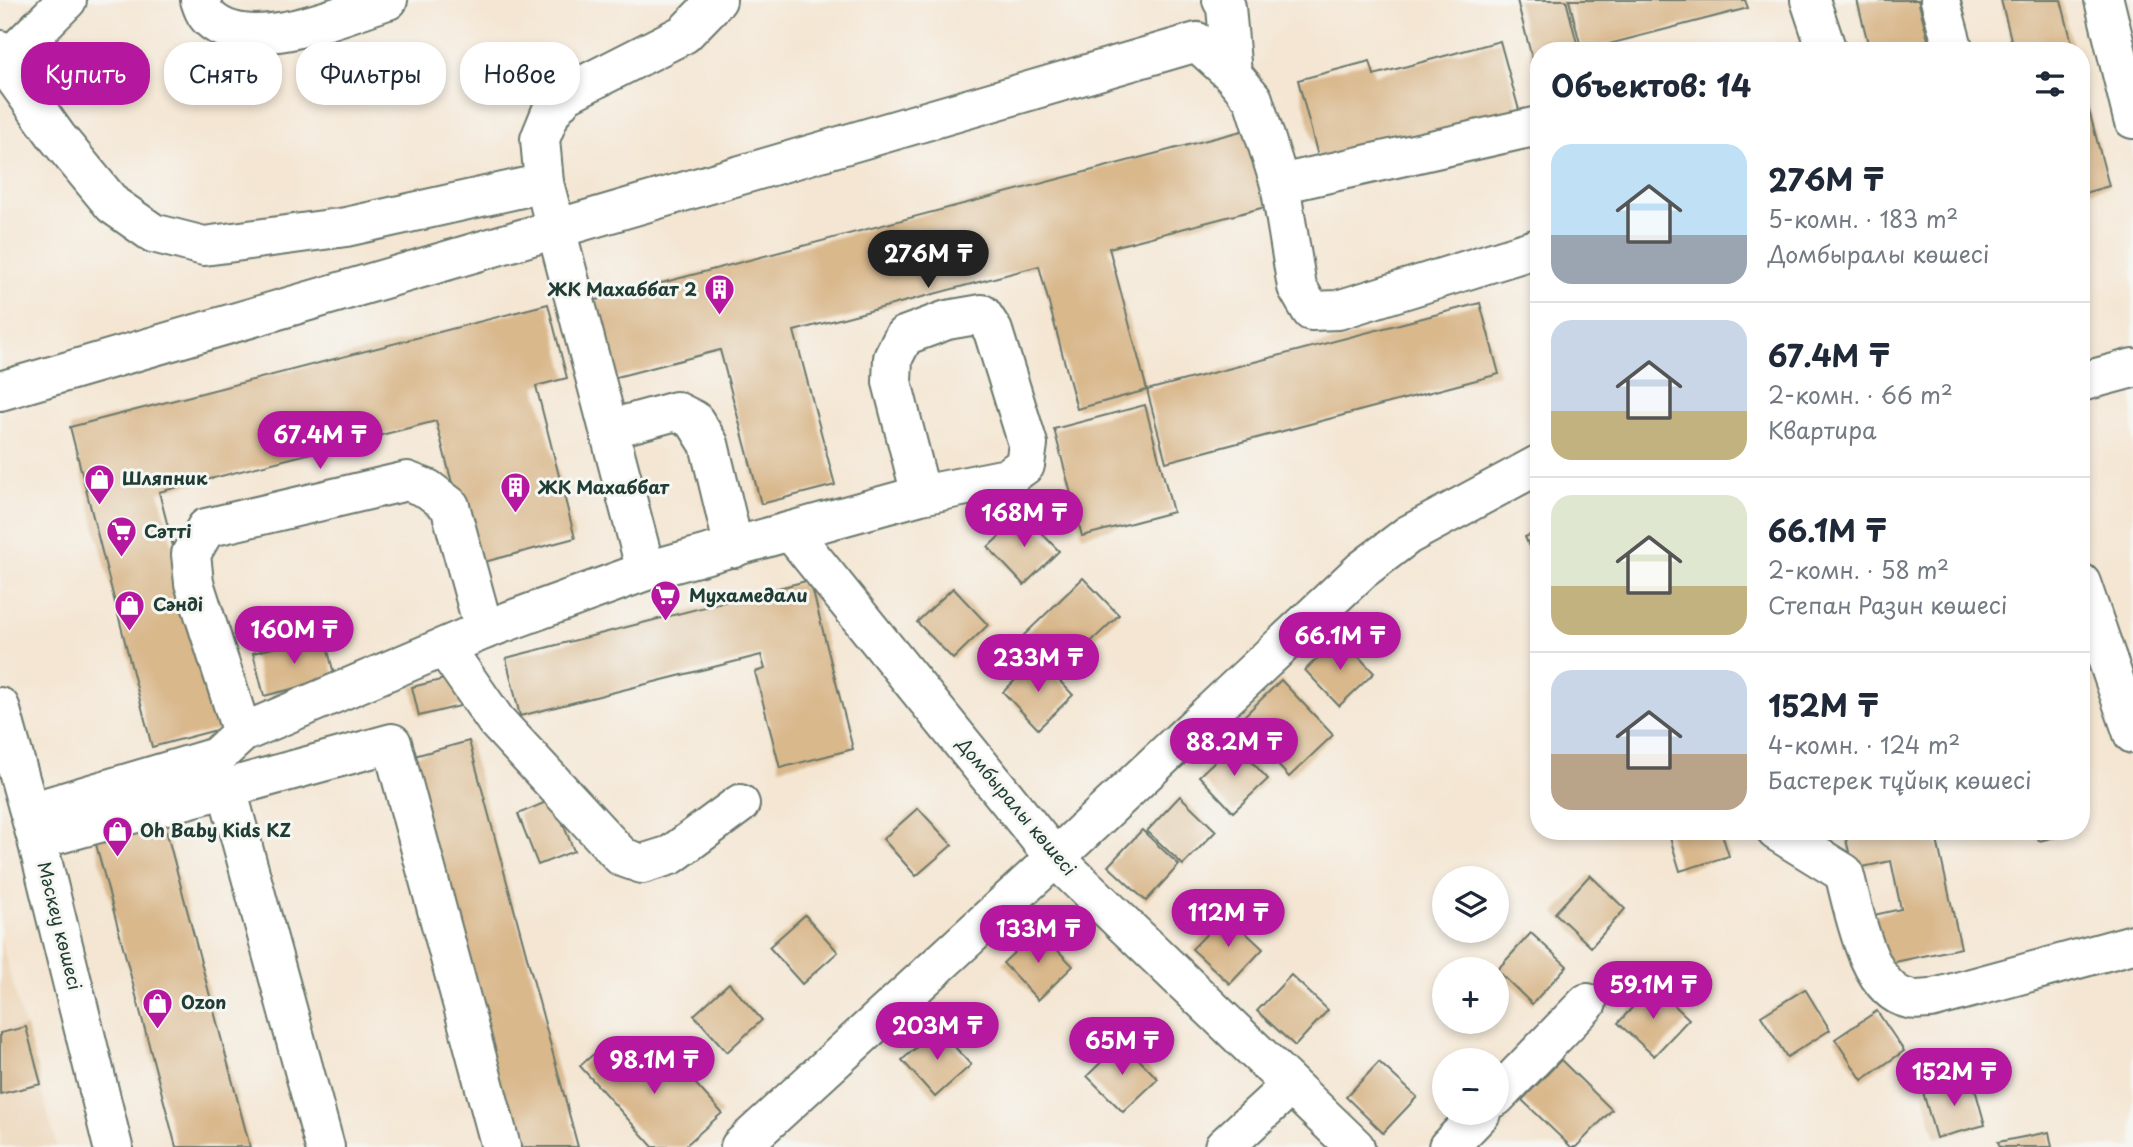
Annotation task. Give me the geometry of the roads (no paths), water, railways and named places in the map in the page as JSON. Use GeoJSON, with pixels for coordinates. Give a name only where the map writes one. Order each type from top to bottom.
{"type":"FeatureCollection","features":[{"type":"Feature","properties":{"kind":"street"},"geometry":{"type":"LineString","coordinates":[[67,0],[1,60],[57,137],[113,205],[153,233],[204,246],[346,227],[544,183]]}},
{"type":"Feature","properties":{"kind":"street"},"geometry":{"type":"LineString","coordinates":[[200,0],[207,18],[224,29],[248,35],[287,31],[388,0]]}},
{"type":"Feature","properties":{"kind":"street"},"geometry":{"type":"LineString","coordinates":[[646,571],[544,183],[540,139],[551,112],[566,94],[684,34],[717,0]]}},
{"type":"Feature","properties":{"kind":"street"},"geometry":{"type":"LineString","coordinates":[[1810,0],[1824,42]]}},
{"type":"Feature","properties":{"kind":"street"},"geometry":{"type":"LineString","coordinates":[[1940,0],[1952,42]]}},
{"type":"Feature","properties":{"kind":"street"},"geometry":{"type":"LineString","coordinates":[[2104,0],[2133,119]]}},
{"type":"Feature","properties":{"kind":"street"},"geometry":{"type":"LineString","coordinates":[[1228,2],[1232,74]]}},
{"type":"Feature","properties":{"kind":"street"},"geometry":{"type":"LineString","coordinates":[[0,391],[1197,42],[1232,74],[1253,99],[1280,184],[1297,287],[1311,311],[1338,310],[1530,250]]}},
{"type":"Feature","properties":{"kind":"street"},"geometry":{"type":"LineString","coordinates":[[1280,184],[1530,128]]}},
{"type":"Feature","properties":{"kind":"street"},"geometry":{"type":"LineString","coordinates":[[34,826],[216,757],[242,733],[484,631],[646,571],[792,533],[921,495],[1007,478],[1025,464],[1028,444],[993,331],[982,314],[947,320],[904,336],[893,358],[892,382],[921,495]]}},
{"type":"Feature","properties":{"kind":"street"},"geometry":{"type":"LineString","coordinates":[[2090,380],[2133,368]]}},
{"type":"Feature","properties":{"kind":"street"},"geometry":{"type":"LineString","coordinates":[[610,429],[676,411],[694,420],[709,444],[734,548]]}},
{"type":"Feature","properties":{"kind":"street"},"geometry":{"type":"LineString","coordinates":[[740,1147],[1055,858],[1362,570],[1408,535],[1530,469]]}},
{"type":"Feature","properties":{"kind":"street"},"geometry":{"type":"LineString","coordinates":[[242,733],[194,583],[191,554],[206,528],[407,481],[428,489],[450,506],[484,631]]}},
{"type":"Feature","properties":{"kind":"street","name":"Домбыралы көшесі"},"geometry":{"type":"LineString","coordinates":[[792,533],[1055,858],[1355,1147]]}},
{"type":"Feature","properties":{"kind":"street"},"geometry":{"type":"LineString","coordinates":[[2090,609],[2133,734]]}},
{"type":"Feature","properties":{"kind":"street"},"geometry":{"type":"LineString","coordinates":[[444,648],[496,721],[622,857],[642,864],[671,855],[740,804]]}},
{"type":"Feature","properties":{"kind":"street","name":"Мәскеу көшесі"},"geometry":{"type":"LineString","coordinates":[[0,707],[34,826],[113,1147]]}},
{"type":"Feature","properties":{"kind":"street"},"geometry":{"type":"LineString","coordinates":[[34,826],[227,789],[392,743],[501,1147]]}},
{"type":"Feature","properties":{"kind":"street"},"geometry":{"type":"LineString","coordinates":[[227,789],[325,1147]]}},
{"type":"Feature","properties":{"kind":"street"},"geometry":{"type":"LineString","coordinates":[[1791,840],[1844,873],[1873,969],[1892,992],[1909,999],[1931,999],[2133,944]]}},
{"type":"Feature","properties":{"kind":"street"},"geometry":{"type":"LineString","coordinates":[[1509,1084],[1587,1003]]}},
{"type":"Feature","properties":{"kind":"street"},"geometry":{"type":"LineString","coordinates":[[1224,1147],[1290,1086]]}},
{"type":"Feature","properties":{"kind":"street"},"geometry":{"type":"LineString","coordinates":[[1448,1147],[1469,1125]]}},
{"type":"Feature","properties":{"kind":"place","name":"ЖК Махаббат 2"},"geometry":{"type":"Point","coordinates":[720,317]}},
{"type":"Feature","properties":{"kind":"place","name":"Шляпник"},"geometry":{"type":"Point","coordinates":[99,506]}},
{"type":"Feature","properties":{"kind":"place","name":"ЖК Махаббат"},"geometry":{"type":"Point","coordinates":[515,515]}},
{"type":"Feature","properties":{"kind":"place","name":"Сәтті"},"geometry":{"type":"Point","coordinates":[121,559]}},
{"type":"Feature","properties":{"kind":"place","name":"Мухамедали"},"geometry":{"type":"Point","coordinates":[666,623]}},
{"type":"Feature","properties":{"kind":"place","name":"Сәнді"},"geometry":{"type":"Point","coordinates":[130,632]}},
{"type":"Feature","properties":{"kind":"place","name":"Oh Baby Kids KZ"},"geometry":{"type":"Point","coordinates":[117,858]}},
{"type":"Feature","properties":{"kind":"place","name":"Ozon"},"geometry":{"type":"Point","coordinates":[158,1030]}}]}
